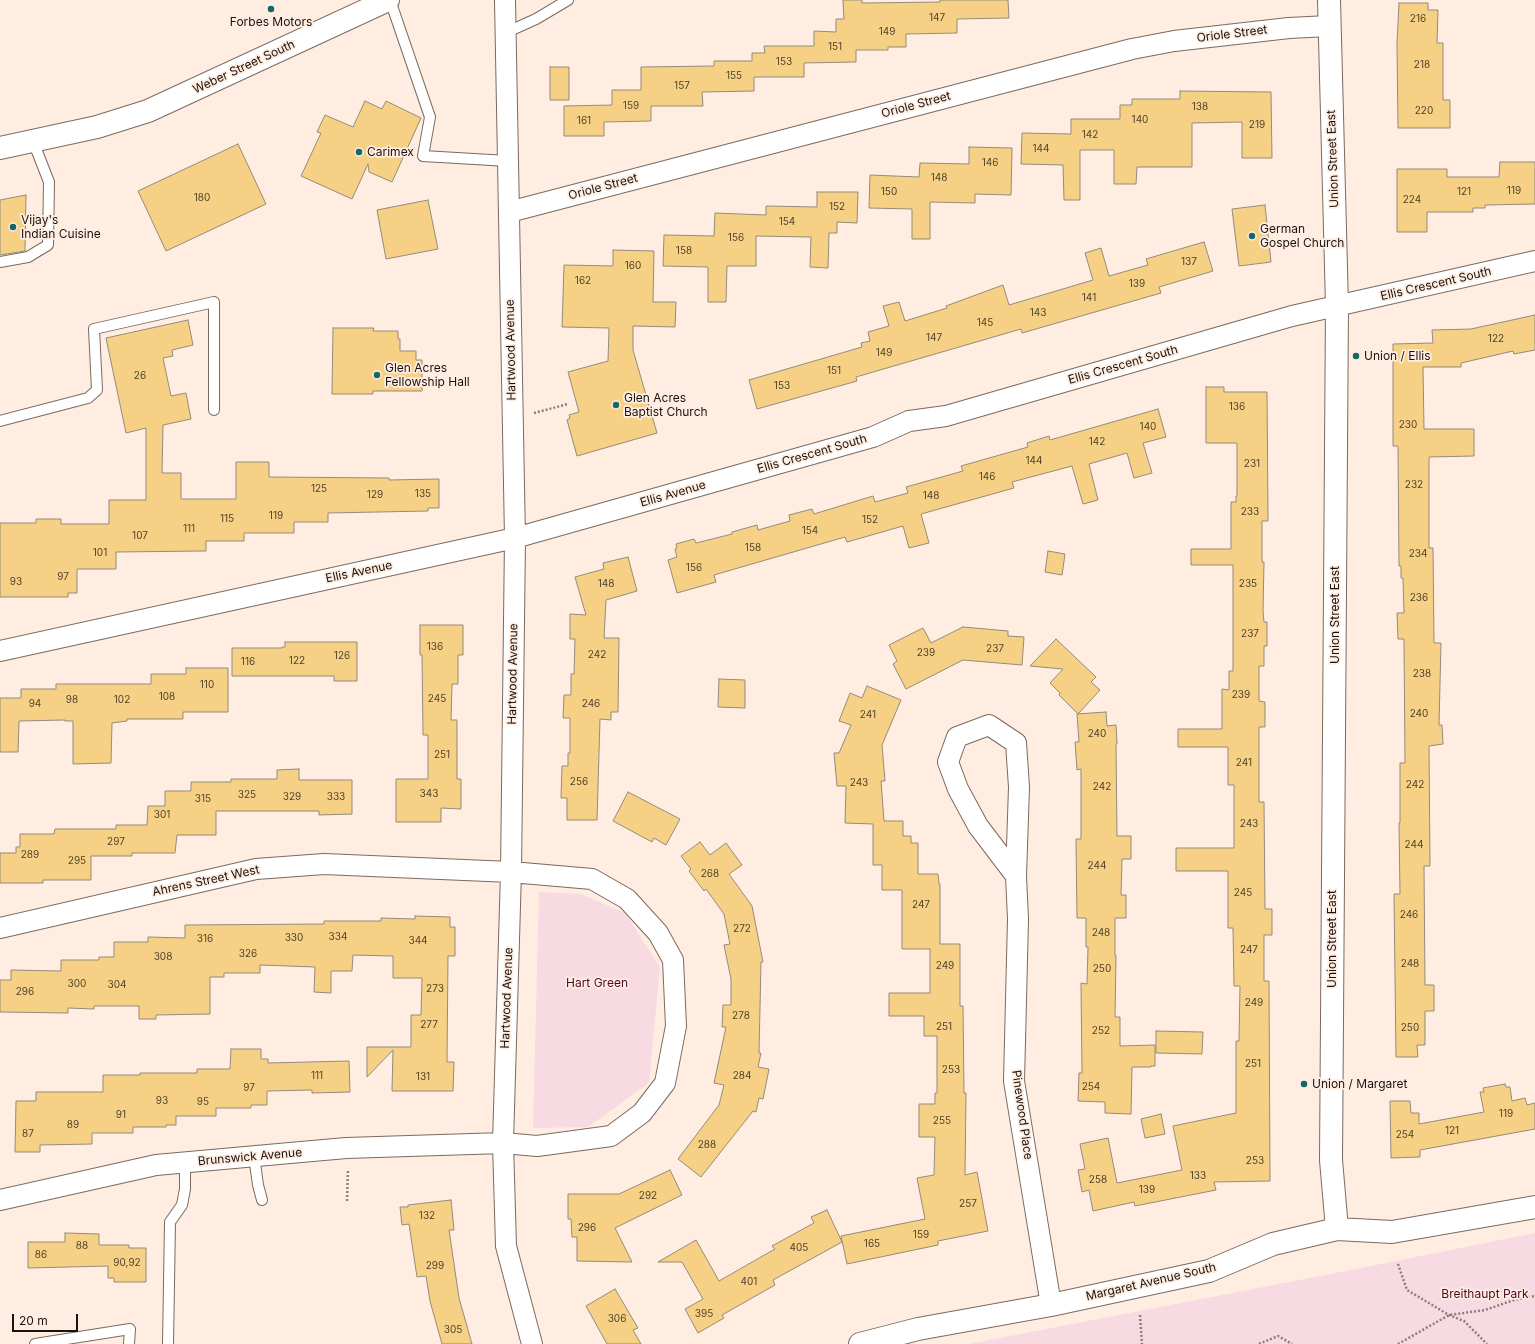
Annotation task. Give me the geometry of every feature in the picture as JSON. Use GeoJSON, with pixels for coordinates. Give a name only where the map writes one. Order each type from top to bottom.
{"type":"FeatureCollection","features":[{"type":"Feature","properties":{"kind":"street","name":"Weber Street South"},"geometry":{"type":"LineString","coordinates":[[0,148],[97,128],[148,111],[389,0]]}},
{"type":"Feature","properties":{"kind":"street","name":"Hartwood Avenue"},"geometry":{"type":"LineString","coordinates":[[505,0],[515,538],[511,872],[503,1143],[506,1246],[532,1344]]}},
{"type":"Feature","properties":{"kind":"street","name":"Union Street East"},"geometry":{"type":"LineString","coordinates":[[1329,0],[1337,306],[1331,1160],[1337,1229]]}},
{"type":"Feature","properties":{"kind":"street","name":"Oriole Street"},"geometry":{"type":"LineString","coordinates":[[509,212],[1132,49],[1174,41],[1289,28],[1329,26]]}},
{"type":"Feature","properties":{"kind":"street","name":"Ellis Crescent South"},"geometry":{"type":"LineString","coordinates":[[714,482],[873,437],[909,421],[946,416],[1292,316],[1535,261]]}},
{"type":"Feature","properties":{"kind":"street","name":"Ellis Avenue"},"geometry":{"type":"LineString","coordinates":[[0,652],[515,538],[714,482]]}},
{"type":"Feature","properties":{"kind":"street","name":"Pinewood Place"},"geometry":{"type":"LineString","coordinates":[[1016,876],[978,826],[958,789],[948,762],[957,737],[988,725],[1016,743],[1019,787],[1016,876],[1018,919],[1014,1081],[1051,1305]]}},
{"type":"Feature","properties":{"kind":"street","name":"Ahrens Street West"},"geometry":{"type":"LineString","coordinates":[[0,928],[256,869],[324,864],[511,872],[592,879],[627,899],[658,933],[673,960],[676,1026],[665,1083],[642,1113],[611,1136],[537,1146],[503,1143]]}},
{"type":"Feature","properties":{"kind":"street","name":"Brunswick Avenue"},"geometry":{"type":"LineString","coordinates":[[0,1200],[156,1164],[348,1148],[503,1143]]}},
{"type":"Feature","properties":{"kind":"street","name":"Margaret Avenue South"},"geometry":{"type":"LineString","coordinates":[[860,1344],[918,1330],[1051,1305],[1209,1271],[1273,1244],[1337,1229],[1392,1232],[1535,1207]]}},
{"type":"Feature","properties":{"kind":"lane"},"geometry":{"type":"LineString","coordinates":[[389,0],[430,117],[423,156],[508,161]]}},
{"type":"Feature","properties":{"kind":"lane"},"geometry":{"type":"LineString","coordinates":[[506,33],[536,19],[568,0]]}},
{"type":"Feature","properties":{"kind":"lane"},"geometry":{"type":"LineString","coordinates":[[0,262],[28,257],[48,244],[50,182],[33,141]]}},
{"type":"Feature","properties":{"kind":"lane"},"geometry":{"type":"LineString","coordinates":[[0,421],[88,398],[97,390],[94,329],[214,302],[214,410]]}},
{"type":"Feature","properties":{"kind":"lane"},"geometry":{"type":"LineString","coordinates":[[254,1156],[258,1185],[262,1200]]}},
{"type":"Feature","properties":{"kind":"lane"},"geometry":{"type":"LineString","coordinates":[[168,1344],[170,1222],[182,1205],[185,1189],[185,1162]]}},
{"type":"Feature","properties":{"kind":"lane"},"geometry":{"type":"LineString","coordinates":[[35,1344],[130,1329],[129,1344]]}},
{"type":"Feature","properties":{"kind":"path"},"geometry":{"type":"LineString","coordinates":[[512,419],[568,404]]}},
{"type":"Feature","properties":{"kind":"path"},"geometry":{"type":"LineString","coordinates":[[347,1201],[348,1148]]}},
{"type":"Feature","properties":{"kind":"path"},"geometry":{"type":"LineString","coordinates":[[1398,1264],[1407,1290],[1449,1315],[1464,1321],[1487,1344]]}},
{"type":"Feature","properties":{"kind":"path"},"geometry":{"type":"LineString","coordinates":[[1398,1344],[1449,1315],[1485,1310],[1514,1300],[1535,1296]]}},
{"type":"Feature","properties":{"kind":"path"},"geometry":{"type":"LineString","coordinates":[[1140,1315],[1142,1344]]}},
{"type":"Feature","properties":{"kind":"path"},"geometry":{"type":"LineString","coordinates":[[1259,1344],[1278,1336],[1289,1343]]}},
{"type":"Feature","properties":{"kind":"green space","name":"Hart Green"},"geometry":{"type":"Polygon","coordinates":[[[539,892],[581,894],[625,913],[660,967],[649,1083],[588,1127],[533,1128],[539,892]]]}},
{"type":"Feature","properties":{"kind":"green space","name":"Breithaupt Park"},"geometry":{"type":"Polygon","coordinates":[[[1535,1233],[1535,1344],[969,1344],[1341,1272],[1535,1233]]]}},
{"type":"Feature","properties":{"kind":"building"},"geometry":{"type":"Polygon","coordinates":[[[843,0],[862,0],[862,3],[940,2],[940,0],[1008,0],[1009,18],[957,19],[957,33],[906,34],[906,47],[888,47],[888,50],[856,50],[856,62],[804,63],[804,77],[754,77],[754,91],[702,92],[703,106],[651,106],[651,121],[604,122],[604,136],[564,136],[564,106],[612,105],[612,90],[641,90],[641,67],[714,66],[714,61],[752,61],[752,53],[765,53],[764,46],[814,46],[814,31],[836,32],[836,19],[844,19],[843,0]]]}},
{"type":"Feature","properties":{"kind":"building"},"geometry":{"type":"Polygon","coordinates":[[[1399,3],[1428,3],[1428,10],[1438,10],[1437,43],[1443,43],[1443,100],[1450,100],[1450,128],[1398,128],[1397,43],[1399,3]]]}},
{"type":"Feature","properties":{"kind":"building"},"geometry":{"type":"Polygon","coordinates":[[[550,67],[569,67],[569,100],[550,100],[550,67]]]}},
{"type":"Feature","properties":{"kind":"building"},"geometry":{"type":"Polygon","coordinates":[[[1180,91],[1271,92],[1272,158],[1242,158],[1242,122],[1192,123],[1192,167],[1137,167],[1136,184],[1114,184],[1114,150],[1080,150],[1080,200],[1064,200],[1063,165],[1021,164],[1022,133],[1071,134],[1071,119],[1120,119],[1120,105],[1132,105],[1132,99],[1180,99],[1180,91]]]}},
{"type":"Feature","properties":{"kind":"building","name":"Carimex"},"geometry":{"type":"Polygon","coordinates":[[[365,101],[382,109],[386,101],[421,118],[392,182],[369,172],[368,164],[352,199],[301,176],[321,133],[317,132],[325,115],[353,127],[365,101]]]}},
{"type":"Feature","properties":{"kind":"building"},"geometry":{"type":"Polygon","coordinates":[[[238,144],[266,204],[166,251],[138,191],[238,144]]]}},
{"type":"Feature","properties":{"kind":"building"},"geometry":{"type":"Polygon","coordinates":[[[969,147],[1012,148],[1011,195],[975,194],[975,203],[930,202],[930,239],[912,239],[912,209],[869,208],[870,175],[919,177],[920,163],[969,164],[969,147]]]}},
{"type":"Feature","properties":{"kind":"building"},"geometry":{"type":"Polygon","coordinates":[[[1500,162],[1535,162],[1535,204],[1485,205],[1485,208],[1473,208],[1473,212],[1427,212],[1427,232],[1397,232],[1397,169],[1447,169],[1447,177],[1499,177],[1500,162]]]}},
{"type":"Feature","properties":{"kind":"building"},"geometry":{"type":"Polygon","coordinates":[[[817,192],[858,192],[857,223],[837,222],[837,233],[829,233],[828,268],[810,267],[811,237],[756,236],[756,266],[727,266],[726,302],[708,302],[708,267],[663,266],[664,235],[714,236],[715,213],[766,215],[766,206],[817,207],[817,192]]]}},
{"type":"Feature","properties":{"kind":"building","name":"Vijay's Indian Cuisine"},"geometry":{"type":"Polygon","coordinates":[[[26,195],[25,251],[0,255],[0,200],[26,195]]]}},
{"type":"Feature","properties":{"kind":"building"},"geometry":{"type":"Polygon","coordinates":[[[428,200],[438,249],[386,259],[377,210],[428,200]]]}},
{"type":"Feature","properties":{"kind":"building","name":"German Gospel Church"},"geometry":{"type":"Polygon","coordinates":[[[1265,205],[1271,262],[1239,266],[1232,209],[1265,205]]]}},
{"type":"Feature","properties":{"kind":"building"},"geometry":{"type":"Polygon","coordinates":[[[1204,242],[1213,271],[1159,287],[1161,293],[1022,333],[1021,329],[856,377],[857,381],[757,409],[749,380],[862,347],[861,343],[870,341],[868,332],[889,326],[883,306],[899,302],[905,321],[947,308],[946,306],[1003,285],[1009,305],[1093,280],[1085,253],[1101,248],[1109,276],[1148,265],[1146,259],[1204,242]]]}},
{"type":"Feature","properties":{"kind":"building"},"geometry":{"type":"Polygon","coordinates":[[[613,250],[654,251],[653,302],[676,302],[675,327],[633,326],[633,350],[657,433],[577,456],[567,420],[570,418],[569,415],[579,412],[568,372],[608,361],[609,328],[562,327],[564,265],[613,266],[613,250]]]}},
{"type":"Feature","properties":{"kind":"building"},"geometry":{"type":"Polygon","coordinates":[[[1535,315],[1535,350],[1514,354],[1513,351],[1461,363],[1461,367],[1423,367],[1424,429],[1474,429],[1474,456],[1429,457],[1429,548],[1433,548],[1434,643],[1441,643],[1439,725],[1442,725],[1443,744],[1429,746],[1430,866],[1424,866],[1425,985],[1434,985],[1434,1011],[1425,1011],[1425,1045],[1417,1045],[1418,1057],[1396,1057],[1394,894],[1400,894],[1400,763],[1405,763],[1404,639],[1398,639],[1397,613],[1404,613],[1403,578],[1401,578],[1401,566],[1399,566],[1398,446],[1393,446],[1393,344],[1433,343],[1432,330],[1471,329],[1535,315]]]}},
{"type":"Feature","properties":{"kind":"building"},"geometry":{"type":"Polygon","coordinates":[[[188,320],[193,345],[172,350],[173,356],[163,358],[171,396],[186,393],[191,419],[163,425],[162,473],[181,473],[181,499],[236,499],[236,462],[269,462],[269,477],[389,478],[389,480],[439,479],[439,508],[428,508],[428,511],[328,513],[328,522],[294,522],[294,533],[244,533],[244,541],[206,541],[206,551],[116,552],[116,569],[77,569],[77,593],[68,593],[68,597],[0,597],[0,523],[36,523],[36,519],[61,519],[61,524],[109,524],[109,500],[146,500],[146,428],[126,433],[106,338],[188,320]]]}},
{"type":"Feature","properties":{"kind":"building","name":"Glen Acres Fellowship Hall"},"geometry":{"type":"Polygon","coordinates":[[[333,328],[374,328],[373,331],[398,331],[400,351],[416,351],[416,360],[422,360],[422,391],[373,391],[373,394],[332,394],[333,328]]]}},
{"type":"Feature","properties":{"kind":"building"},"geometry":{"type":"Polygon","coordinates":[[[1206,387],[1224,387],[1224,392],[1267,392],[1268,521],[1262,521],[1262,562],[1264,562],[1263,611],[1264,622],[1267,622],[1267,646],[1264,646],[1264,666],[1259,666],[1259,701],[1265,702],[1265,727],[1259,727],[1259,802],[1264,802],[1265,909],[1272,909],[1272,935],[1264,935],[1264,981],[1269,981],[1270,1181],[1214,1182],[1216,1190],[1135,1206],[1134,1202],[1093,1211],[1089,1190],[1082,1192],[1078,1170],[1085,1169],[1080,1144],[1108,1138],[1117,1183],[1182,1170],[1173,1126],[1236,1113],[1236,1041],[1239,1041],[1240,986],[1234,986],[1233,928],[1228,928],[1228,871],[1176,871],[1176,848],[1234,848],[1234,785],[1228,785],[1228,747],[1178,747],[1178,729],[1222,729],[1222,689],[1229,690],[1229,671],[1233,671],[1233,565],[1191,565],[1191,549],[1231,549],[1231,502],[1236,502],[1237,496],[1237,443],[1206,443],[1206,387]]]}},
{"type":"Feature","properties":{"kind":"building"},"geometry":{"type":"Polygon","coordinates":[[[1158,409],[1166,437],[1143,443],[1152,473],[1134,478],[1127,453],[1089,464],[1098,500],[1083,504],[1072,466],[1012,482],[1014,488],[921,514],[929,543],[909,548],[903,526],[847,542],[845,537],[714,575],[716,582],[677,593],[668,560],[677,557],[675,549],[677,548],[676,544],[694,539],[696,543],[732,534],[732,532],[757,525],[758,530],[790,521],[789,515],[812,509],[814,514],[873,496],[875,502],[908,493],[906,487],[963,471],[961,466],[1028,447],[1027,443],[1049,436],[1050,440],[1158,409]]]}},
{"type":"Feature","properties":{"kind":"building"},"geometry":{"type":"Polygon","coordinates":[[[1048,551],[1065,554],[1062,575],[1045,572],[1048,551]]]}},
{"type":"Feature","properties":{"kind":"building"},"geometry":{"type":"Polygon","coordinates":[[[628,557],[637,591],[606,600],[604,638],[619,638],[618,712],[611,712],[611,720],[600,719],[597,820],[567,820],[567,798],[561,798],[562,766],[568,766],[568,753],[570,753],[570,718],[563,718],[564,695],[571,695],[571,674],[574,674],[575,639],[570,639],[570,614],[586,615],[575,577],[604,569],[603,563],[628,557]]]}},
{"type":"Feature","properties":{"kind":"building"},"geometry":{"type":"Polygon","coordinates":[[[420,625],[463,625],[463,655],[458,655],[458,684],[452,684],[451,720],[457,720],[457,779],[461,779],[461,809],[441,808],[441,822],[396,822],[396,779],[428,779],[428,735],[423,735],[420,625]]]}},
{"type":"Feature","properties":{"kind":"building"},"geometry":{"type":"Polygon","coordinates":[[[963,627],[1008,631],[1008,636],[1024,637],[1022,665],[963,660],[906,689],[893,664],[897,661],[889,645],[923,628],[931,643],[963,627]]]}},
{"type":"Feature","properties":{"kind":"building"},"geometry":{"type":"Polygon","coordinates":[[[1056,639],[1096,677],[1091,682],[1100,690],[1078,714],[1059,695],[1060,693],[1050,683],[1063,669],[1030,666],[1056,639]]]}},
{"type":"Feature","properties":{"kind":"building"},"geometry":{"type":"Polygon","coordinates":[[[285,642],[357,642],[357,681],[334,681],[334,676],[232,676],[232,648],[282,648],[285,647],[285,642]]]}},
{"type":"Feature","properties":{"kind":"building"},"geometry":{"type":"Polygon","coordinates":[[[186,668],[228,668],[228,712],[183,712],[183,719],[127,719],[127,721],[112,723],[111,763],[73,764],[73,721],[65,720],[19,721],[18,752],[0,752],[0,698],[21,698],[21,689],[56,689],[56,684],[151,684],[151,674],[186,674],[186,668]]]}},
{"type":"Feature","properties":{"kind":"building"},"geometry":{"type":"Polygon","coordinates":[[[719,679],[745,680],[745,708],[718,707],[719,679]]]}},
{"type":"Feature","properties":{"kind":"building"},"geometry":{"type":"Polygon","coordinates":[[[867,686],[901,700],[882,745],[885,781],[881,781],[884,821],[903,821],[903,836],[911,836],[911,843],[918,843],[918,874],[938,874],[940,884],[940,944],[960,944],[960,1006],[963,1006],[964,1093],[966,1093],[965,1175],[977,1172],[988,1231],[938,1241],[938,1245],[847,1264],[841,1236],[925,1219],[917,1178],[934,1175],[935,1137],[919,1137],[919,1104],[935,1104],[935,1093],[937,1093],[937,1036],[924,1036],[924,1016],[889,1016],[889,993],[930,993],[930,949],[902,949],[902,890],[882,890],[882,865],[873,865],[873,824],[845,823],[846,786],[837,786],[834,753],[839,753],[851,725],[839,721],[850,693],[862,698],[867,686]]]}},
{"type":"Feature","properties":{"kind":"building"},"geometry":{"type":"Polygon","coordinates":[[[1106,712],[1107,726],[1116,725],[1117,836],[1131,836],[1131,859],[1122,859],[1121,895],[1126,895],[1126,918],[1115,918],[1115,1017],[1120,1017],[1120,1046],[1155,1045],[1155,1066],[1132,1067],[1131,1114],[1105,1113],[1105,1102],[1078,1101],[1079,1073],[1082,1073],[1081,983],[1087,984],[1088,947],[1086,947],[1086,918],[1077,918],[1076,839],[1081,839],[1081,769],[1077,770],[1075,742],[1079,742],[1077,714],[1106,712]]]}},
{"type":"Feature","properties":{"kind":"building"},"geometry":{"type":"Polygon","coordinates":[[[299,769],[299,780],[352,780],[352,814],[319,815],[319,811],[216,811],[216,835],[177,835],[175,853],[132,853],[132,856],[91,856],[91,880],[43,880],[43,883],[0,883],[0,853],[16,853],[16,847],[20,847],[20,834],[54,834],[55,829],[116,829],[116,825],[147,825],[148,806],[165,806],[165,791],[191,791],[191,782],[231,782],[231,779],[277,779],[277,770],[299,769]]]}},
{"type":"Feature","properties":{"kind":"building"},"geometry":{"type":"Polygon","coordinates":[[[628,792],[680,819],[666,845],[654,838],[652,842],[613,821],[628,792]]]}},
{"type":"Feature","properties":{"kind":"building"},"geometry":{"type":"Polygon","coordinates":[[[700,842],[710,855],[726,843],[742,865],[729,874],[752,906],[763,962],[761,962],[759,1053],[761,1053],[758,1067],[769,1069],[763,1099],[759,1098],[756,1112],[753,1111],[701,1177],[678,1159],[719,1105],[724,1085],[714,1083],[726,1027],[722,1027],[723,1005],[731,1005],[731,979],[724,945],[730,944],[724,914],[706,889],[704,891],[689,871],[691,869],[681,856],[700,842]]]}},
{"type":"Feature","properties":{"kind":"building"},"geometry":{"type":"Polygon","coordinates":[[[415,916],[450,917],[450,927],[455,927],[455,956],[448,956],[447,1062],[454,1062],[453,1091],[392,1091],[393,1050],[367,1077],[367,1047],[411,1047],[411,1015],[421,1015],[422,978],[393,978],[393,956],[353,955],[352,971],[331,971],[331,993],[314,992],[315,967],[260,965],[260,973],[224,973],[224,977],[210,977],[210,1014],[156,1015],[156,1019],[139,1019],[139,1006],[94,1006],[94,1009],[68,1008],[68,1013],[0,1012],[0,980],[11,980],[11,970],[61,971],[61,960],[99,960],[99,957],[114,957],[114,942],[148,942],[148,937],[185,938],[185,925],[324,924],[324,921],[381,921],[381,918],[415,919],[415,916]]]}},
{"type":"Feature","properties":{"kind":"building"},"geometry":{"type":"Polygon","coordinates":[[[1156,1031],[1203,1032],[1202,1054],[1156,1053],[1156,1031]]]}},
{"type":"Feature","properties":{"kind":"building"},"geometry":{"type":"Polygon","coordinates":[[[231,1049],[261,1049],[261,1059],[268,1059],[268,1063],[349,1061],[350,1092],[312,1093],[312,1090],[267,1091],[267,1105],[251,1105],[251,1108],[216,1108],[216,1116],[176,1116],[176,1125],[166,1125],[166,1127],[133,1127],[133,1133],[92,1133],[92,1144],[40,1145],[40,1152],[15,1152],[16,1101],[36,1101],[36,1092],[103,1092],[103,1075],[140,1075],[140,1073],[197,1073],[197,1069],[230,1069],[231,1049]]]}},
{"type":"Feature","properties":{"kind":"building"},"geometry":{"type":"Polygon","coordinates":[[[1505,1084],[1506,1087],[1510,1087],[1512,1101],[1525,1098],[1527,1105],[1535,1103],[1535,1129],[1420,1150],[1420,1157],[1391,1158],[1390,1101],[1410,1101],[1411,1113],[1419,1113],[1419,1124],[1484,1112],[1480,1092],[1484,1092],[1483,1088],[1505,1084]]]}},
{"type":"Feature","properties":{"kind":"building"},"geometry":{"type":"Polygon","coordinates":[[[1161,1114],[1165,1134],[1145,1138],[1141,1119],[1161,1114]]]}},
{"type":"Feature","properties":{"kind":"building"},"geometry":{"type":"Polygon","coordinates":[[[670,1170],[682,1195],[615,1228],[632,1262],[577,1261],[577,1237],[572,1237],[571,1219],[568,1219],[568,1194],[619,1194],[670,1170]]]}},
{"type":"Feature","properties":{"kind":"building"},"geometry":{"type":"Polygon","coordinates":[[[451,1200],[454,1230],[449,1230],[459,1298],[472,1344],[442,1344],[430,1301],[426,1276],[417,1277],[409,1224],[402,1225],[400,1207],[451,1200]]]}},
{"type":"Feature","properties":{"kind":"building"},"geometry":{"type":"Polygon","coordinates":[[[827,1210],[842,1242],[773,1280],[775,1285],[722,1315],[724,1318],[698,1333],[685,1309],[703,1299],[682,1262],[658,1262],[696,1240],[719,1281],[775,1249],[772,1246],[814,1223],[811,1217],[827,1210]]]}},
{"type":"Feature","properties":{"kind":"building"},"geometry":{"type":"Polygon","coordinates":[[[65,1233],[99,1234],[99,1245],[129,1245],[129,1248],[146,1248],[146,1282],[114,1282],[114,1278],[108,1278],[108,1266],[28,1268],[28,1242],[65,1242],[65,1233]]]}},
{"type":"Feature","properties":{"kind":"building"},"geometry":{"type":"Polygon","coordinates":[[[615,1289],[638,1328],[633,1330],[641,1344],[607,1344],[586,1306],[615,1289]]]}},
{"type":"Feature","properties":{"kind":"place","name":"Forbes Motors"},"geometry":{"type":"Point","coordinates":[271,9]}},
{"type":"Feature","properties":{"kind":"place","name":"Carimex"},"geometry":{"type":"Point","coordinates":[359,152]}},
{"type":"Feature","properties":{"kind":"place","name":"Vijay's Indian Cuisine"},"geometry":{"type":"Point","coordinates":[13,227]}},
{"type":"Feature","properties":{"kind":"place","name":"German Gospel Church"},"geometry":{"type":"Point","coordinates":[1252,236]}},
{"type":"Feature","properties":{"kind":"place","name":"Union / Ellis"},"geometry":{"type":"Point","coordinates":[1356,356]}},
{"type":"Feature","properties":{"kind":"place","name":"Glen Acres Fellowship Hall"},"geometry":{"type":"Point","coordinates":[377,375]}},
{"type":"Feature","properties":{"kind":"place","name":"Glen Acres Baptist Church"},"geometry":{"type":"Point","coordinates":[616,405]}},
{"type":"Feature","properties":{"kind":"place","name":"Union / Margaret"},"geometry":{"type":"Point","coordinates":[1304,1084]}}]}
